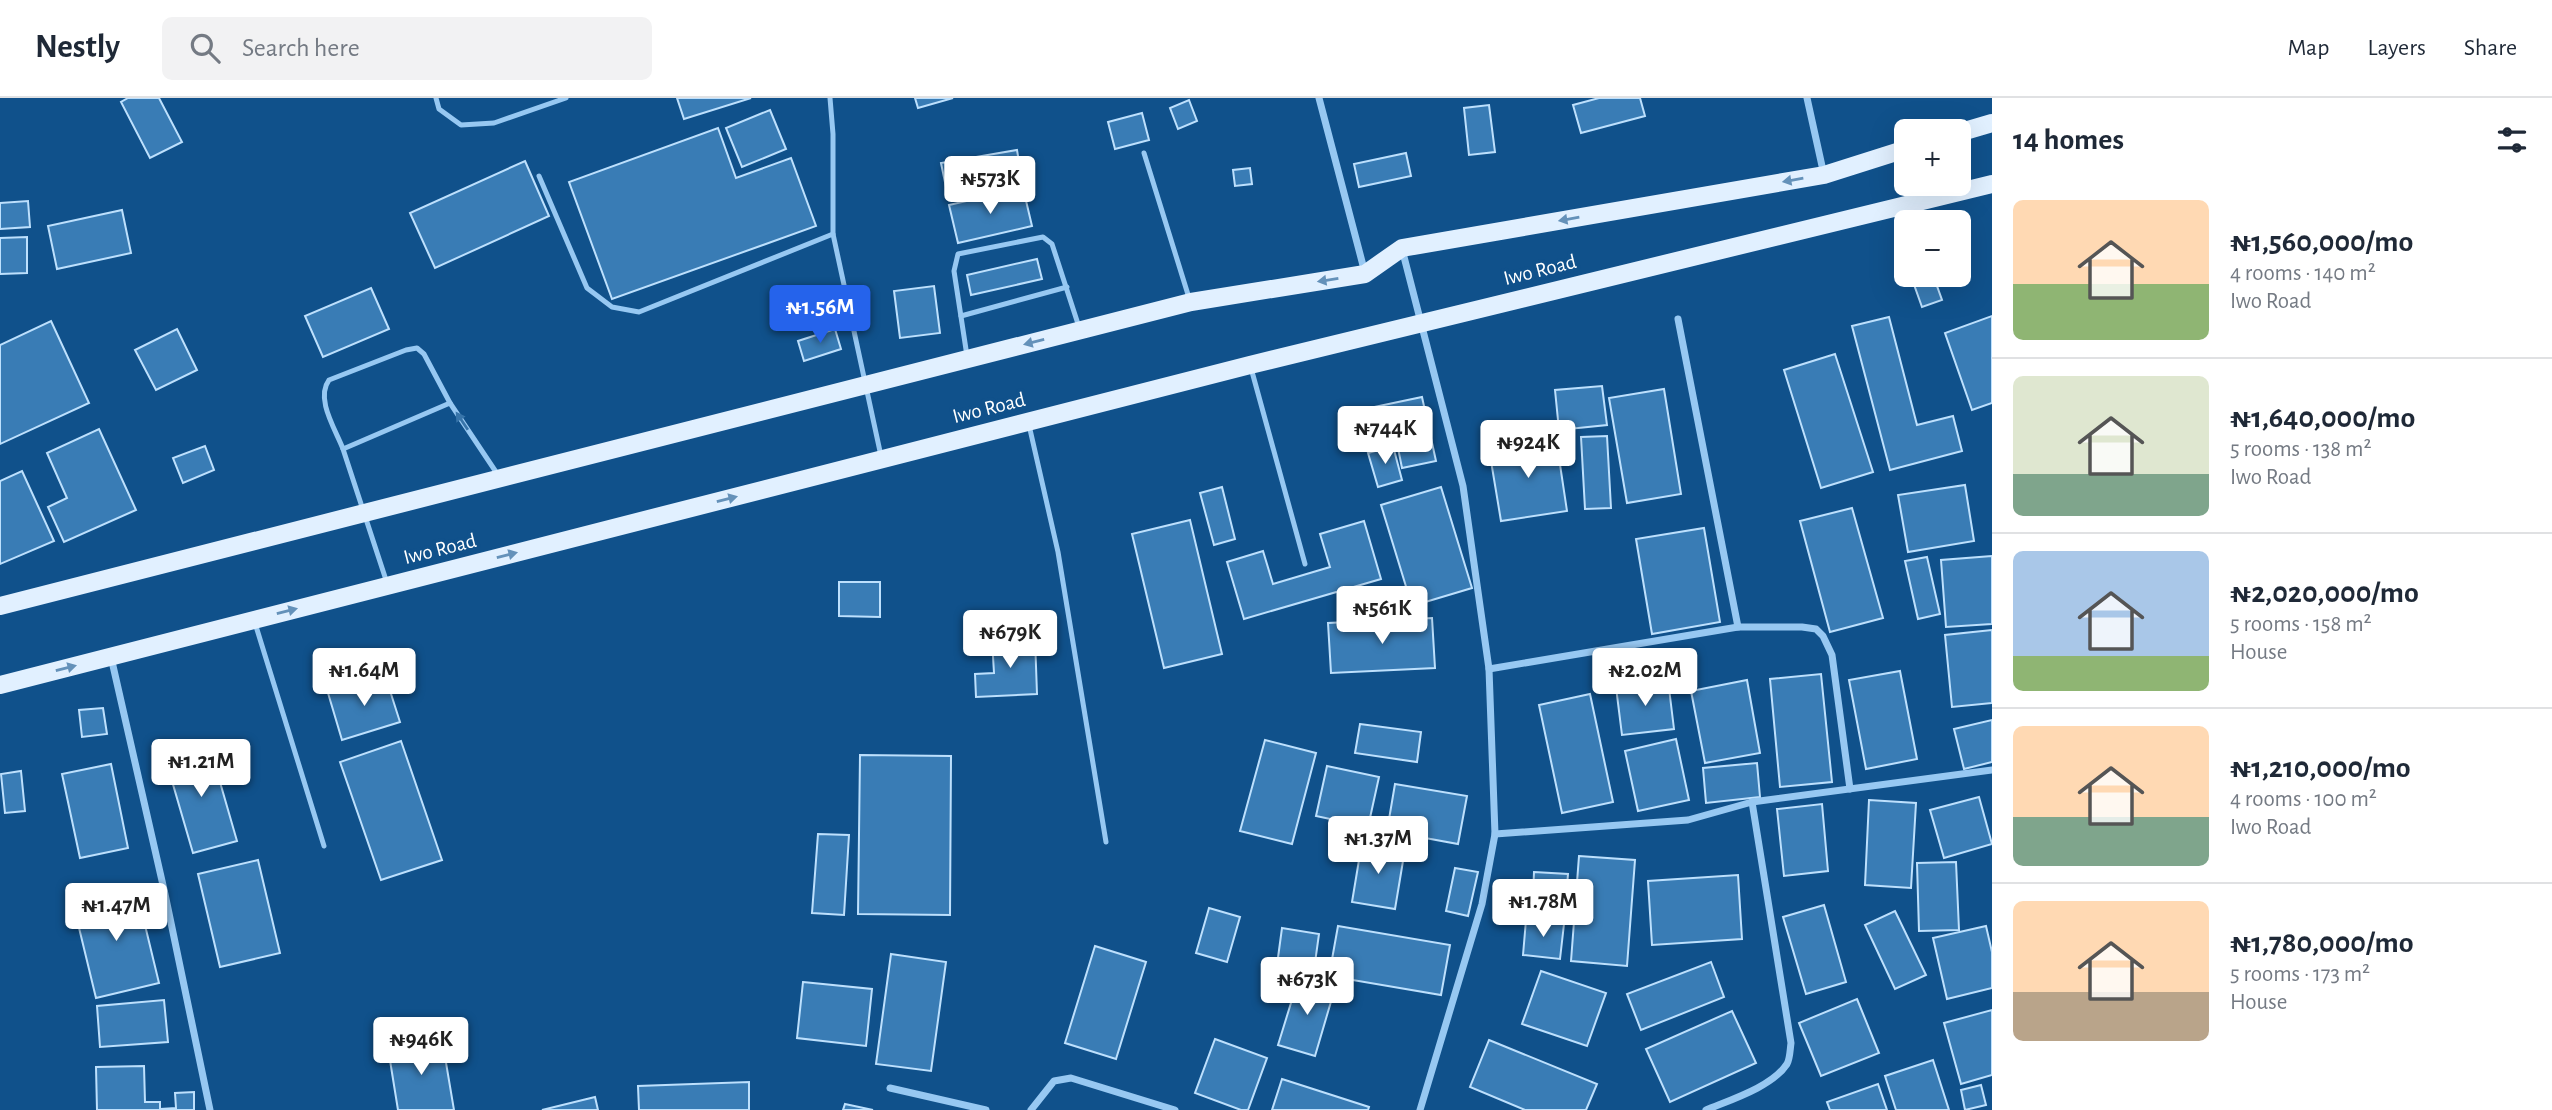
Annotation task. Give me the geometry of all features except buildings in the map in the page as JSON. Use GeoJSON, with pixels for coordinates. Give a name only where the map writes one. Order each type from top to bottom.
{"type":"FeatureCollection","features":[{"type":"Feature","properties":{"kind":"main road"},"geometry":{"type":"LineString","coordinates":[[1971,129],[1992,123]]}},
{"type":"Feature","properties":{"kind":"main road","name":"Iwo Road"},"geometry":{"type":"LineString","coordinates":[[0,606],[1191,302],[1365,274],[1402,248],[1824,175],[1894,153]]}},
{"type":"Feature","properties":{"kind":"main road","name":"Iwo Road"},"geometry":{"type":"LineString","coordinates":[[0,685],[1250,365],[1992,184]]}},
{"type":"Feature","properties":{"kind":"street"},"geometry":{"type":"LineString","coordinates":[[1319,98],[1365,274]]}},
{"type":"Feature","properties":{"kind":"street"},"geometry":{"type":"LineString","coordinates":[[1807,98],[1824,175]]}},
{"type":"Feature","properties":{"kind":"street"},"geometry":{"type":"LineString","coordinates":[[1402,248],[1463,486],[1489,669],[1495,834],[1482,904],[1420,1110]]}},
{"type":"Feature","properties":{"kind":"street"},"geometry":{"type":"LineString","coordinates":[[1678,319],[1738,627]]}},
{"type":"Feature","properties":{"kind":"street"},"geometry":{"type":"LineString","coordinates":[[1489,669],[1738,627],[1816,629],[1823,636],[1832,655],[1850,789]]}},
{"type":"Feature","properties":{"kind":"street"},"geometry":{"type":"LineString","coordinates":[[111,656],[210,1110]]}},
{"type":"Feature","properties":{"kind":"street"},"geometry":{"type":"LineString","coordinates":[[1495,834],[1688,820],[1752,802],[1992,770]]}},
{"type":"Feature","properties":{"kind":"street"},"geometry":{"type":"LineString","coordinates":[[1706,1110],[1750,1092],[1777,1074],[1788,1063],[1791,1043],[1752,802]]}},
{"type":"Feature","properties":{"kind":"street"},"geometry":{"type":"LineString","coordinates":[[1031,1110],[1054,1082],[1071,1078],[1175,1110]]}},
{"type":"Feature","properties":{"kind":"street"},"geometry":{"type":"LineString","coordinates":[[890,1088],[986,1110]]}},
{"type":"Feature","properties":{"kind":"lane"},"geometry":{"type":"LineString","coordinates":[[436,98],[439,109],[461,125],[494,123],[566,98]]}},
{"type":"Feature","properties":{"kind":"lane"},"geometry":{"type":"LineString","coordinates":[[830,98],[833,134],[833,234],[882,459]]}},
{"type":"Feature","properties":{"kind":"lane"},"geometry":{"type":"LineString","coordinates":[[1144,153],[1191,302]]}},
{"type":"Feature","properties":{"kind":"lane"},"geometry":{"type":"LineString","coordinates":[[539,176],[587,288],[612,307],[639,312],[833,234]]}},
{"type":"Feature","properties":{"kind":"lane"},"geometry":{"type":"LineString","coordinates":[[968,359],[954,271],[958,254],[1043,237],[1052,244],[1080,330]]}},
{"type":"Feature","properties":{"kind":"lane"},"geometry":{"type":"LineString","coordinates":[[961,316],[1067,287]]}},
{"type":"Feature","properties":{"kind":"lane"},"geometry":{"type":"LineString","coordinates":[[387,586],[344,449],[323,397],[323,388],[329,380],[417,348],[424,354],[450,403],[500,478]]}},
{"type":"Feature","properties":{"kind":"lane"},"geometry":{"type":"LineString","coordinates":[[1250,365],[1305,565]]}},
{"type":"Feature","properties":{"kind":"lane"},"geometry":{"type":"LineString","coordinates":[[344,449],[450,403]]}},
{"type":"Feature","properties":{"kind":"lane"},"geometry":{"type":"LineString","coordinates":[[1028,421],[1058,552],[1106,842]]}},
{"type":"Feature","properties":{"kind":"lane"},"geometry":{"type":"LineString","coordinates":[[254,620],[324,846]]}}]}
